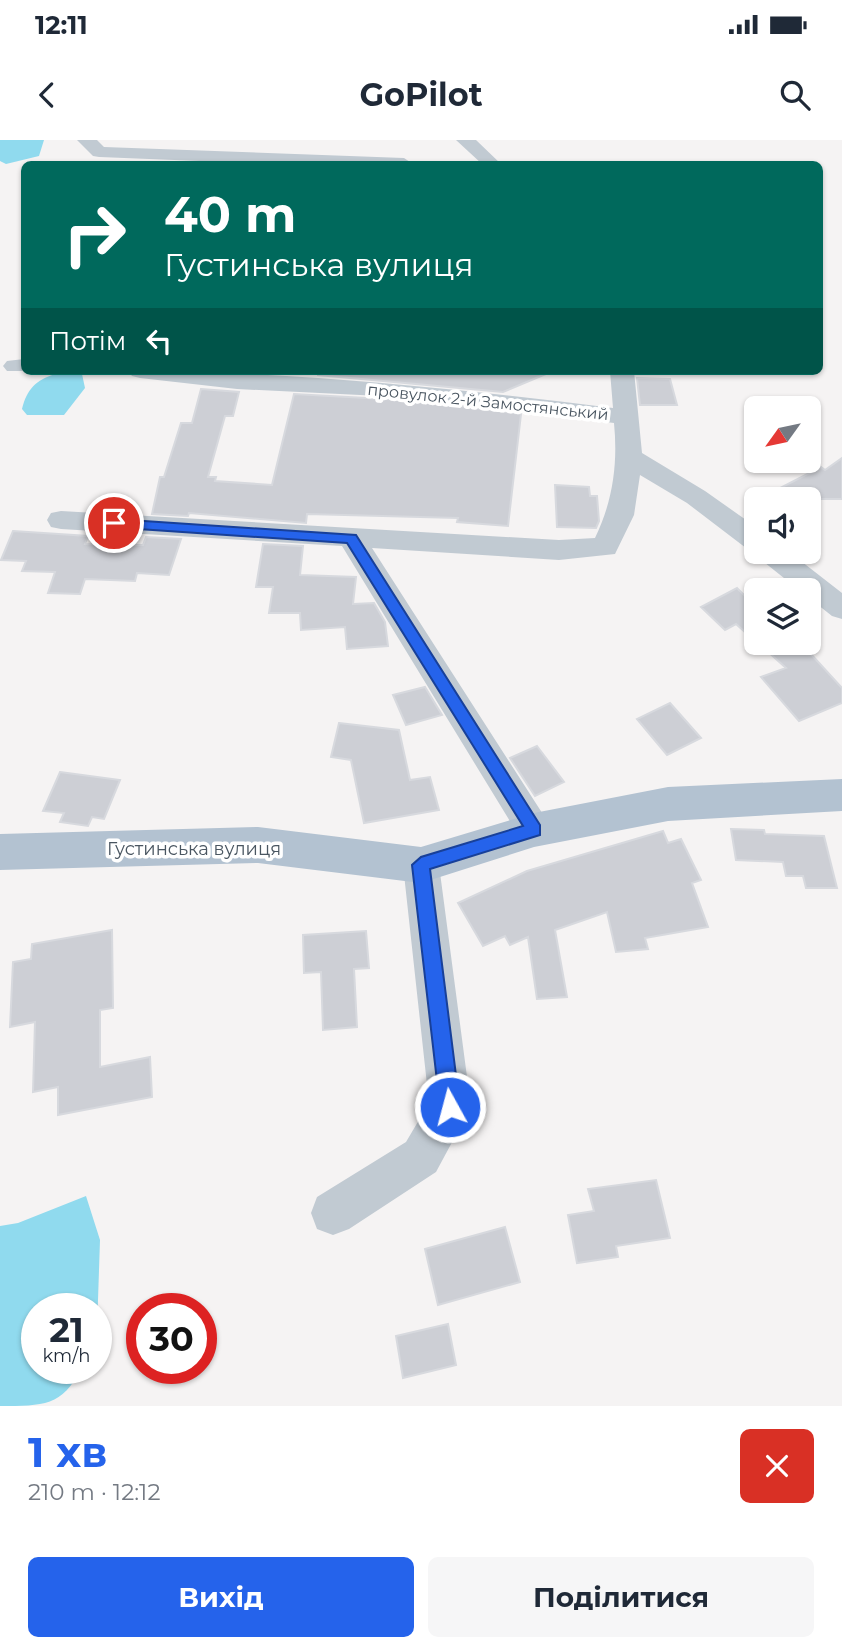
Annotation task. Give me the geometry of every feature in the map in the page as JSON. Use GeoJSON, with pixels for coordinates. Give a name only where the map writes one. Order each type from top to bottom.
{"type":"FeatureCollection","features":[{"type":"Feature","properties":{"kind":"main road","name":"Густинська вулиця"},"geometry":{"type":"LineString","coordinates":[[0,852],[258,845],[421,865],[534,830],[668,804],[842,795]]}},
{"type":"Feature","properties":{"kind":"street"},"geometry":{"type":"LineString","coordinates":[[465,140],[489,161]]}},
{"type":"Feature","properties":{"kind":"street"},"geometry":{"type":"LineString","coordinates":[[93,146],[352,161]]}},
{"type":"Feature","properties":{"kind":"street","name":"провулок 2-й Замостянський"},"geometry":{"type":"LineString","coordinates":[[175,375],[237,382],[421,391],[626,417]]}},
{"type":"Feature","properties":{"kind":"street"},"geometry":{"type":"LineString","coordinates":[[61,520],[559,550],[606,547],[621,515],[630,457],[622,375]]}},
{"type":"Feature","properties":{"kind":"street"},"geometry":{"type":"LineString","coordinates":[[630,457],[696,497],[744,532]]}},
{"type":"Feature","properties":{"kind":"street"},"geometry":{"type":"LineString","coordinates":[[351,538],[534,830]]}},
{"type":"Feature","properties":{"kind":"street"},"geometry":{"type":"LineString","coordinates":[[788,564],[839,600]]}},
{"type":"Feature","properties":{"kind":"street"},"geometry":{"type":"LineString","coordinates":[[334,1213],[421,1157],[450,1107],[421,865]]}},
{"type":"Feature","properties":{"kind":"water"},"geometry":{"type":"Polygon","coordinates":[[[0,140],[44,140],[39,156],[6,164],[0,161],[0,140]]]}},
{"type":"Feature","properties":{"kind":"water"},"geometry":{"type":"Polygon","coordinates":[[[53,375],[82,375],[85,388],[64,415],[27,415],[22,409],[27,396],[43,379],[53,375]]]}},
{"type":"Feature","properties":{"kind":"water"},"geometry":{"type":"Polygon","coordinates":[[[86,1196],[100,1240],[98,1293],[21,1293],[21,1384],[72,1384],[59,1397],[50,1401],[0,1406],[0,1226],[18,1223],[86,1196]]]}},
{"type":"Feature","properties":{"kind":"building"},"geometry":{"type":"Polygon","coordinates":[[[318,375],[543,375],[503,392],[318,375]]]}},
{"type":"Feature","properties":{"kind":"building"},"geometry":{"type":"Polygon","coordinates":[[[637,378],[670,379],[677,405],[640,405],[637,378]]]}},
{"type":"Feature","properties":{"kind":"building"},"geometry":{"type":"Polygon","coordinates":[[[201,389],[239,392],[233,416],[225,416],[208,477],[216,477],[215,481],[272,485],[294,394],[421,401],[521,414],[508,526],[457,522],[458,518],[307,514],[306,523],[189,513],[188,516],[152,514],[160,477],[164,477],[181,423],[192,423],[201,389]]]}},
{"type":"Feature","properties":{"kind":"building"},"geometry":{"type":"Polygon","coordinates":[[[842,458],[842,499],[821,499],[821,487],[782,487],[809,473],[821,473],[821,467],[825,470],[842,458]]]}},
{"type":"Feature","properties":{"kind":"building"},"geometry":{"type":"Polygon","coordinates":[[[555,485],[589,487],[590,496],[597,496],[599,521],[596,528],[557,527],[555,485]]]}},
{"type":"Feature","properties":{"kind":"building"},"geometry":{"type":"Polygon","coordinates":[[[13,531],[88,536],[85,544],[143,545],[146,537],[181,539],[169,575],[137,573],[135,581],[85,579],[80,594],[48,593],[55,572],[22,571],[26,561],[1,560],[13,531]]]}},
{"type":"Feature","properties":{"kind":"building"},"geometry":{"type":"Polygon","coordinates":[[[263,544],[303,546],[300,575],[356,577],[353,604],[374,603],[385,622],[388,646],[347,649],[345,627],[301,630],[300,613],[269,613],[273,587],[256,587],[263,544]]]}},
{"type":"Feature","properties":{"kind":"building"},"geometry":{"type":"Polygon","coordinates":[[[737,588],[744,595],[744,631],[736,624],[725,630],[701,607],[737,588]]]}},
{"type":"Feature","properties":{"kind":"building"},"geometry":{"type":"Polygon","coordinates":[[[772,655],[812,655],[842,688],[842,703],[799,721],[761,677],[786,668],[772,655]]]}},
{"type":"Feature","properties":{"kind":"building"},"geometry":{"type":"Polygon","coordinates":[[[425,687],[442,715],[406,725],[393,695],[425,687]]]}},
{"type":"Feature","properties":{"kind":"building"},"geometry":{"type":"Polygon","coordinates":[[[670,703],[701,738],[667,755],[637,719],[670,703]]]}},
{"type":"Feature","properties":{"kind":"building"},"geometry":{"type":"Polygon","coordinates":[[[339,723],[399,730],[410,780],[430,777],[439,810],[364,823],[351,760],[331,757],[339,723]]]}},
{"type":"Feature","properties":{"kind":"building"},"geometry":{"type":"Polygon","coordinates":[[[537,746],[564,782],[535,796],[510,758],[537,746]]]}},
{"type":"Feature","properties":{"kind":"building"},"geometry":{"type":"Polygon","coordinates":[[[60,772],[120,780],[104,819],[92,817],[88,826],[60,822],[64,813],[43,811],[60,772]]]}},
{"type":"Feature","properties":{"kind":"building"},"geometry":{"type":"Polygon","coordinates":[[[731,829],[764,830],[765,834],[824,836],[837,888],[806,888],[803,876],[786,876],[783,862],[736,860],[731,829]]]}},
{"type":"Feature","properties":{"kind":"building"},"geometry":{"type":"Polygon","coordinates":[[[663,831],[668,843],[681,839],[701,880],[692,883],[708,927],[645,938],[648,949],[616,952],[607,912],[555,930],[567,997],[537,999],[528,937],[510,945],[505,936],[483,946],[458,903],[527,871],[663,831]]]}},
{"type":"Feature","properties":{"kind":"building"},"geometry":{"type":"Polygon","coordinates":[[[112,930],[113,1008],[100,1010],[100,1067],[150,1057],[152,1097],[58,1115],[58,1087],[33,1092],[35,1022],[10,1027],[13,962],[31,959],[32,944],[112,930]]]}},
{"type":"Feature","properties":{"kind":"building"},"geometry":{"type":"Polygon","coordinates":[[[366,931],[369,968],[354,969],[357,1027],[323,1030],[321,972],[304,973],[303,935],[366,931]]]}},
{"type":"Feature","properties":{"kind":"building"},"geometry":{"type":"Polygon","coordinates":[[[656,1180],[670,1238],[616,1246],[618,1257],[577,1263],[568,1215],[594,1211],[588,1189],[656,1180]]]}},
{"type":"Feature","properties":{"kind":"building"},"geometry":{"type":"Polygon","coordinates":[[[505,1227],[520,1282],[438,1305],[425,1249],[505,1227]]]}},
{"type":"Feature","properties":{"kind":"building"},"geometry":{"type":"Polygon","coordinates":[[[448,1324],[456,1365],[403,1378],[396,1336],[448,1324]]]}},
{"type":"Feature","properties":{"kind":"route"},"geometry":{"type":"LineString","coordinates":[[114,523],[351,538],[534,830],[421,865],[450,1107]]}}]}
